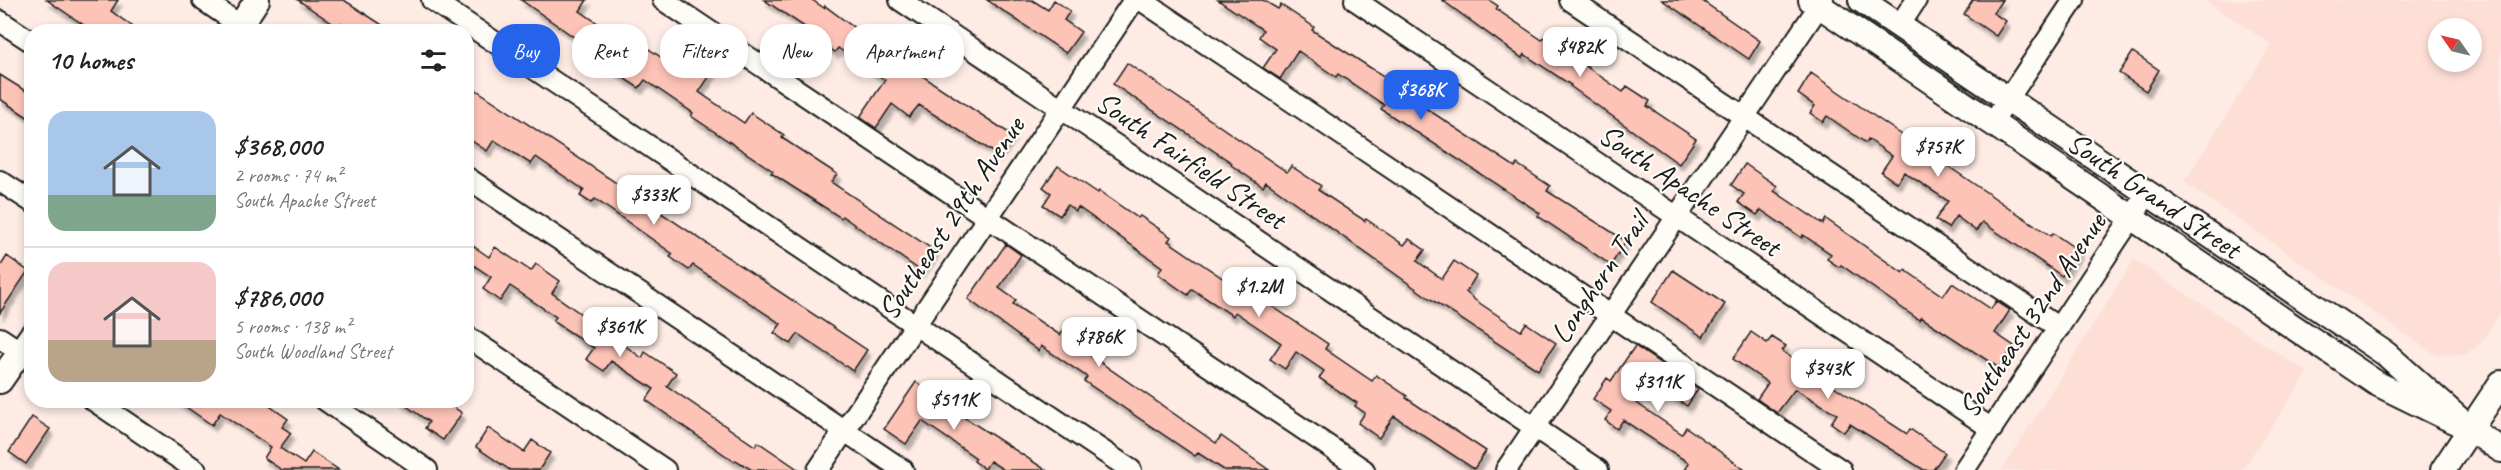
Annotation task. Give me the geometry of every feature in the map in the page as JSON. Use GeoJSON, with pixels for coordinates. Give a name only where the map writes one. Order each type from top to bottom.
{"type":"FeatureCollection","features":[{"type":"Feature","properties":{"kind":"main road"},"geometry":{"type":"LineString","coordinates":[[245,24],[257,0]]}},
{"type":"Feature","properties":{"kind":"main road","name":"South Grand Street"},"geometry":{"type":"LineString","coordinates":[[1861,0],[2386,354],[2470,429],[2501,450]]}},
{"type":"Feature","properties":{"kind":"main road","name":"South Grand Street"},"geometry":{"type":"LineString","coordinates":[[1818,2],[1992,123],[2376,383],[2470,429]]}},
{"type":"Feature","properties":{"kind":"main road"},"geometry":{"type":"LineString","coordinates":[[0,381],[24,353]]}},
{"type":"Feature","properties":{"kind":"main road"},"geometry":{"type":"LineString","coordinates":[[2443,470],[2501,383]]}},
{"type":"Feature","properties":{"kind":"street"},"geometry":{"type":"LineString","coordinates":[[203,0],[235,24]]}},
{"type":"Feature","properties":{"kind":"street"},"geometry":{"type":"LineString","coordinates":[[432,0],[468,24]]}},
{"type":"Feature","properties":{"kind":"street"},"geometry":{"type":"LineString","coordinates":[[663,0],[1364,470]]}},
{"type":"Feature","properties":{"kind":"street","name":"South Fairfield Street"},"geometry":{"type":"LineString","coordinates":[[900,0],[1598,470]]}},
{"type":"Feature","properties":{"kind":"street","name":"Southeast 29th Avenue"},"geometry":{"type":"LineString","coordinates":[[818,470],[1134,0]]}},
{"type":"Feature","properties":{"kind":"street"},"geometry":{"type":"LineString","coordinates":[[1141,0],[1841,470]]}},
{"type":"Feature","properties":{"kind":"street","name":"South Apache Street"},"geometry":{"type":"LineString","coordinates":[[1355,0],[1992,429]]}},
{"type":"Feature","properties":{"kind":"street"},"geometry":{"type":"LineString","coordinates":[[1570,0],[2060,328]]}},
{"type":"Feature","properties":{"kind":"street"},"geometry":{"type":"LineString","coordinates":[[1899,26],[1916,0]]}},
{"type":"Feature","properties":{"kind":"street"},"geometry":{"type":"LineString","coordinates":[[1992,123],[2074,0]]}},
{"type":"Feature","properties":{"kind":"street","name":"Longhorn Trail"},"geometry":{"type":"LineString","coordinates":[[1506,470],[1744,117],[1818,2]]}},
{"type":"Feature","properties":{"kind":"street"},"geometry":{"type":"LineString","coordinates":[[0,21],[24,37]]}},
{"type":"Feature","properties":{"kind":"street"},"geometry":{"type":"LineString","coordinates":[[474,28],[1131,470]]}},
{"type":"Feature","properties":{"kind":"street"},"geometry":{"type":"LineString","coordinates":[[0,181],[24,197]]}},
{"type":"Feature","properties":{"kind":"street"},"geometry":{"type":"LineString","coordinates":[[474,182],[903,470]]}},
{"type":"Feature","properties":{"kind":"street","name":"Southeast 32nd Avenue"},"geometry":{"type":"LineString","coordinates":[[1964,470],[2148,193]]}},
{"type":"Feature","properties":{"kind":"street"},"geometry":{"type":"LineString","coordinates":[[0,338],[24,347]]}},
{"type":"Feature","properties":{"kind":"street"},"geometry":{"type":"LineString","coordinates":[[474,341],[665,470]]}},
{"type":"Feature","properties":{"kind":"street"},"geometry":{"type":"LineString","coordinates":[[105,408],[196,470]]}},
{"type":"Feature","properties":{"kind":"street"},"geometry":{"type":"LineString","coordinates":[[337,408],[427,470]]}},
{"type":"Feature","properties":{"kind":"shaded area"},"geometry":{"type":"Polygon","coordinates":[[[2208,0],[2501,0],[2501,312],[2481,343],[2465,355],[2434,354],[2184,182],[2272,44],[2207,2],[2208,0]]]}},
{"type":"Feature","properties":{"kind":"shaded area"},"geometry":{"type":"Polygon","coordinates":[[[2134,260],[2308,373],[2242,470],[2002,470],[2134,260]]]}},
{"type":"Feature","properties":{"kind":"building"},"geometry":{"type":"Polygon","coordinates":[[[47,0],[118,0],[111,11],[129,24],[82,24],[47,0]]]}},
{"type":"Feature","properties":{"kind":"building"},"geometry":{"type":"Polygon","coordinates":[[[298,0],[344,0],[381,24],[341,23],[334,24],[298,0]]]}},
{"type":"Feature","properties":{"kind":"building"},"geometry":{"type":"Polygon","coordinates":[[[521,0],[587,0],[580,11],[599,24],[572,24],[572,36],[560,27],[560,24],[555,24],[521,0]]]}},
{"type":"Feature","properties":{"kind":"building"},"geometry":{"type":"Polygon","coordinates":[[[764,0],[812,0],[824,8],[825,6],[849,24],[844,24],[844,52],[838,48],[835,52],[832,50],[832,24],[800,24],[764,0]]]}},
{"type":"Feature","properties":{"kind":"building"},"geometry":{"type":"Polygon","coordinates":[[[987,0],[1032,0],[1048,10],[1054,0],[1070,11],[1064,20],[1081,32],[1066,53],[987,0]]]}},
{"type":"Feature","properties":{"kind":"building"},"geometry":{"type":"Polygon","coordinates":[[[1218,0],[1263,0],[1278,9],[1281,5],[1314,27],[1312,30],[1391,81],[1389,84],[1515,167],[1517,164],[1550,186],[1547,191],[1626,241],[1611,265],[1538,216],[1540,213],[1381,109],[1384,105],[1338,74],[1336,77],[1298,51],[1280,79],[1263,68],[1276,49],[1259,37],[1263,30],[1218,0]]]}},
{"type":"Feature","properties":{"kind":"building"},"geometry":{"type":"Polygon","coordinates":[[[1442,0],[1489,0],[1498,6],[1496,9],[1542,40],[1544,37],[1623,92],[1627,86],[1650,101],[1647,106],[1696,139],[1679,164],[1571,85],[1524,54],[1522,58],[1442,0]]]}},
{"type":"Feature","properties":{"kind":"building"},"geometry":{"type":"Polygon","coordinates":[[[1662,0],[1701,0],[1760,41],[1749,59],[1662,0]]]}},
{"type":"Feature","properties":{"kind":"building"},"geometry":{"type":"Polygon","coordinates":[[[1973,0],[2002,0],[1993,13],[2006,21],[1996,36],[1964,14],[1973,0]]]}},
{"type":"Feature","properties":{"kind":"building"},"geometry":{"type":"Polygon","coordinates":[[[648,48],[660,57],[660,78],[708,78],[699,92],[744,123],[751,113],[784,135],[782,138],[837,174],[831,182],[935,251],[921,271],[842,216],[841,218],[771,173],[773,171],[691,116],[693,113],[645,80],[639,88],[623,78],[648,78],[648,48]]]}},
{"type":"Feature","properties":{"kind":"building"},"geometry":{"type":"Polygon","coordinates":[[[2133,52],[2159,70],[2146,91],[2119,73],[2133,52]]]}},
{"type":"Feature","properties":{"kind":"building"},"geometry":{"type":"Polygon","coordinates":[[[1127,63],[1287,172],[1291,166],[1321,186],[1318,190],[1365,221],[1366,219],[1404,245],[1409,239],[1425,250],[1417,261],[1442,279],[1454,261],[1476,276],[1466,292],[1475,300],[1521,331],[1526,323],[1556,343],[1538,370],[1429,298],[1266,182],[1263,187],[1231,165],[1232,163],[1113,84],[1127,63]]]}},
{"type":"Feature","properties":{"kind":"building"},"geometry":{"type":"Polygon","coordinates":[[[1811,73],[2051,236],[2053,233],[2079,251],[2062,276],[1982,222],[1976,231],[1956,216],[1948,228],[1935,220],[1948,201],[1904,172],[1897,183],[1881,172],[1892,156],[1868,139],[1866,143],[1827,116],[1823,122],[1810,113],[1815,106],[1798,94],[1811,73]]]}},
{"type":"Feature","properties":{"kind":"building"},"geometry":{"type":"Polygon","coordinates":[[[0,75],[24,90],[24,115],[0,99],[0,75]]]}},
{"type":"Feature","properties":{"kind":"building"},"geometry":{"type":"Polygon","coordinates":[[[882,78],[925,78],[1012,135],[998,155],[919,105],[909,117],[892,104],[876,128],[860,117],[885,80],[882,78]]]}},
{"type":"Feature","properties":{"kind":"building"},"geometry":{"type":"Polygon","coordinates":[[[474,88],[867,350],[853,371],[798,334],[791,344],[774,333],[781,324],[693,265],[689,270],[670,257],[673,254],[595,199],[591,203],[580,196],[584,190],[536,157],[531,164],[494,140],[487,151],[474,142],[474,88]]]}},
{"type":"Feature","properties":{"kind":"building"},"geometry":{"type":"Polygon","coordinates":[[[1745,164],[1777,186],[1774,191],[1823,224],[1826,219],[1903,273],[1905,270],[1943,296],[1952,283],[1991,309],[1996,301],[2010,310],[1995,333],[2014,346],[1999,368],[1921,317],[1919,320],[1841,265],[1839,267],[1827,259],[1831,254],[1803,235],[1802,238],[1761,210],[1757,215],[1738,202],[1744,194],[1731,185],[1745,164]]]}},
{"type":"Feature","properties":{"kind":"building"},"geometry":{"type":"Polygon","coordinates":[[[1058,166],[1171,237],[1168,241],[1255,300],[1257,296],[1328,344],[1325,349],[1372,381],[1376,375],[1407,396],[1406,398],[1486,451],[1474,469],[1394,416],[1379,438],[1358,423],[1365,413],[1355,406],[1357,403],[1319,378],[1324,371],[1296,352],[1285,369],[1270,359],[1281,343],[1235,312],[1233,316],[1192,289],[1188,295],[1158,274],[1162,267],[1078,207],[1076,211],[1067,205],[1060,216],[1043,205],[1051,193],[1043,187],[1058,166]]]}},
{"type":"Feature","properties":{"kind":"building"},"geometry":{"type":"Polygon","coordinates":[[[1006,244],[1021,255],[999,288],[1016,300],[1013,304],[1060,335],[1064,329],[1079,339],[1091,320],[1107,330],[1090,355],[1216,443],[1221,436],[1269,470],[1224,470],[1198,453],[1195,456],[1084,381],[1087,377],[1041,346],[1039,351],[968,299],[1006,244]]]}},
{"type":"Feature","properties":{"kind":"building"},"geometry":{"type":"Polygon","coordinates":[[[474,247],[489,257],[495,247],[531,271],[536,264],[560,281],[552,293],[642,358],[645,352],[676,373],[667,386],[755,446],[758,442],[799,470],[752,470],[736,460],[735,462],[646,400],[654,389],[611,361],[604,371],[586,359],[594,348],[553,321],[556,317],[510,286],[500,301],[483,289],[491,277],[474,265],[474,247]]]}},
{"type":"Feature","properties":{"kind":"building"},"geometry":{"type":"Polygon","coordinates":[[[7,256],[24,268],[24,277],[0,313],[0,267],[7,256]]]}},
{"type":"Feature","properties":{"kind":"building"},"geometry":{"type":"Polygon","coordinates":[[[1673,270],[1725,304],[1703,337],[1652,302],[1673,270]]]}},
{"type":"Feature","properties":{"kind":"building"},"geometry":{"type":"Polygon","coordinates":[[[1751,332],[1767,343],[1772,337],[1786,346],[1782,351],[1829,383],[1907,434],[1910,429],[1945,453],[1933,470],[1924,470],[1850,424],[1844,432],[1831,423],[1837,414],[1795,389],[1777,413],[1757,399],[1768,383],[1733,359],[1751,332]]]}},
{"type":"Feature","properties":{"kind":"building"},"geometry":{"type":"Polygon","coordinates":[[[1635,346],[1698,389],[1687,406],[1664,390],[1668,385],[1645,370],[1629,393],[1638,399],[1635,402],[1682,434],[1686,427],[1745,470],[1685,470],[1689,463],[1623,420],[1617,429],[1605,420],[1611,411],[1593,399],[1607,378],[1611,381],[1635,346]]]}},
{"type":"Feature","properties":{"kind":"building"},"geometry":{"type":"Polygon","coordinates":[[[916,382],[938,397],[936,399],[1046,470],[1004,470],[990,461],[985,469],[974,461],[976,458],[922,421],[906,444],[884,429],[916,382]]]}},
{"type":"Feature","properties":{"kind":"building"},"geometry":{"type":"Polygon","coordinates":[[[188,408],[272,408],[288,419],[282,427],[291,433],[280,448],[304,464],[312,452],[339,470],[282,470],[264,458],[271,447],[220,413],[212,425],[188,408]]]}},
{"type":"Feature","properties":{"kind":"building"},"geometry":{"type":"Polygon","coordinates":[[[409,408],[455,408],[462,413],[443,440],[425,428],[429,422],[409,408]]]}},
{"type":"Feature","properties":{"kind":"building"},"geometry":{"type":"Polygon","coordinates":[[[32,417],[50,429],[26,464],[9,452],[32,417]]]}},
{"type":"Feature","properties":{"kind":"building"},"geometry":{"type":"Polygon","coordinates":[[[488,428],[524,452],[532,440],[550,453],[539,470],[510,470],[476,447],[488,428]]]}}]}
